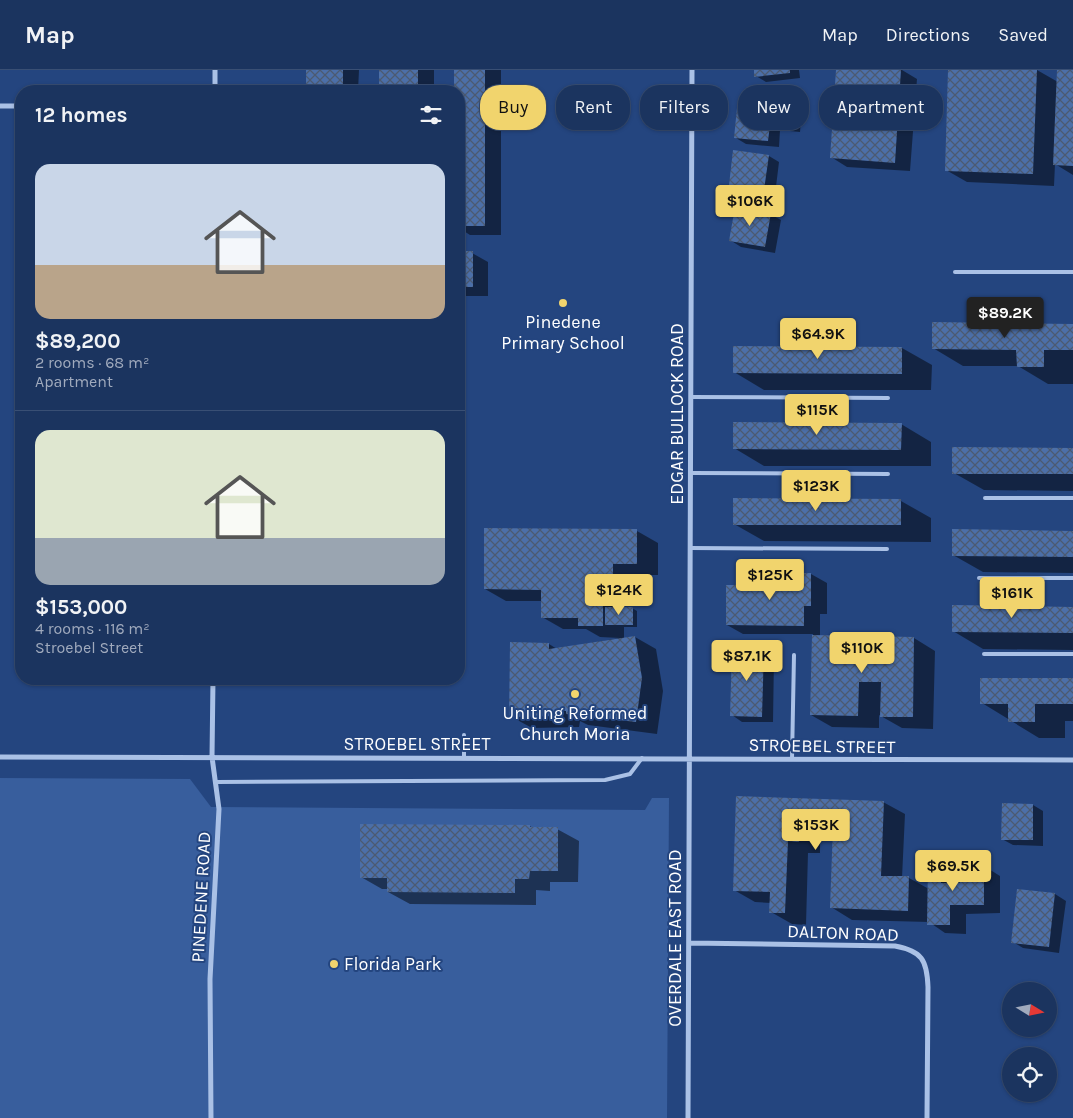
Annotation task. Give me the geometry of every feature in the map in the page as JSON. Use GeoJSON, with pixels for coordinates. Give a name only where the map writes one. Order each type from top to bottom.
{"type":"FeatureCollection","features":[{"type":"Feature","properties":{"kind":"street"},"geometry":{"type":"LineString","coordinates":[[215,70],[215,85]]}},
{"type":"Feature","properties":{"kind":"street","name":"EDGAR BULLOCK ROAD"},"geometry":{"type":"LineString","coordinates":[[690,757],[692,70]]}},
{"type":"Feature","properties":{"kind":"street"},"geometry":{"type":"LineString","coordinates":[[0,106],[15,106]]}},
{"type":"Feature","properties":{"kind":"street","name":"PINEDENE ROAD"},"geometry":{"type":"LineString","coordinates":[[211,1118],[210,979],[219,809],[212,758],[213,685]]}},
{"type":"Feature","properties":{"kind":"street","name":"STROEBEL STREET"},"geometry":{"type":"LineString","coordinates":[[0,757],[690,757],[1073,760]]}},
{"type":"Feature","properties":{"kind":"street","name":"OVERDALE EAST ROAD"},"geometry":{"type":"LineString","coordinates":[[688,1118],[690,757]]}},
{"type":"Feature","properties":{"kind":"street","name":"DALTON ROAD"},"geometry":{"type":"LineString","coordinates":[[689,943],[895,946],[910,949],[921,956],[927,970],[928,987],[927,1118]]}},
{"type":"Feature","properties":{"kind":"lane"},"geometry":{"type":"LineString","coordinates":[[955,272],[1073,272]]}},
{"type":"Feature","properties":{"kind":"lane"},"geometry":{"type":"LineString","coordinates":[[691,397],[888,398]]}},
{"type":"Feature","properties":{"kind":"lane"},"geometry":{"type":"LineString","coordinates":[[691,473],[888,474]]}},
{"type":"Feature","properties":{"kind":"lane"},"geometry":{"type":"LineString","coordinates":[[985,498],[1073,498]]}},
{"type":"Feature","properties":{"kind":"lane"},"geometry":{"type":"LineString","coordinates":[[690,548],[887,549]]}},
{"type":"Feature","properties":{"kind":"lane"},"geometry":{"type":"LineString","coordinates":[[979,578],[1073,578]]}},
{"type":"Feature","properties":{"kind":"lane"},"geometry":{"type":"LineString","coordinates":[[984,654],[1073,654]]}},
{"type":"Feature","properties":{"kind":"lane"},"geometry":{"type":"LineString","coordinates":[[792,759],[794,655]]}},
{"type":"Feature","properties":{"kind":"lane"},"geometry":{"type":"LineString","coordinates":[[464,735],[464,758]]}},
{"type":"Feature","properties":{"kind":"lane"},"geometry":{"type":"LineString","coordinates":[[216,782],[605,780],[630,774],[642,758]]}},
{"type":"Feature","properties":{"kind":"shaded area","name":"Florida Park"},"geometry":{"type":"Polygon","coordinates":[[[0,778],[190,779],[211,807],[645,810],[652,798],[669,798],[667,1118],[0,1118],[0,778]]]}},
{"type":"Feature","properties":{"kind":"building"},"geometry":{"type":"Polygon","coordinates":[[[306,70],[343,70],[343,85],[306,85],[306,70]]]}},
{"type":"Feature","properties":{"kind":"building"},"geometry":{"type":"Polygon","coordinates":[[[379,70],[418,70],[418,85],[379,85],[379,70]]]}},
{"type":"Feature","properties":{"kind":"building"},"geometry":{"type":"Polygon","coordinates":[[[454,70],[485,70],[485,85],[480,85],[480,130],[485,130],[485,226],[465,226],[465,85],[454,85],[454,70]]]}},
{"type":"Feature","properties":{"kind":"building"},"geometry":{"type":"Polygon","coordinates":[[[754,70],[790,70],[790,73],[754,77],[754,70]]]}},
{"type":"Feature","properties":{"kind":"building"},"geometry":{"type":"Polygon","coordinates":[[[836,70],[901,70],[900,85],[835,85],[836,70]]]}},
{"type":"Feature","properties":{"kind":"building"},"geometry":{"type":"Polygon","coordinates":[[[948,70],[1037,70],[1033,174],[945,171],[948,70]]]}},
{"type":"Feature","properties":{"kind":"building"},"geometry":{"type":"Polygon","coordinates":[[[1057,70],[1073,70],[1073,166],[1053,165],[1057,70]]]}},
{"type":"Feature","properties":{"kind":"building"},"geometry":{"type":"Polygon","coordinates":[[[737,108],[738,130],[769,130],[768,141],[734,138],[737,108]]]}},
{"type":"Feature","properties":{"kind":"building"},"geometry":{"type":"Polygon","coordinates":[[[832,130],[897,130],[895,163],[830,158],[832,130]]]}},
{"type":"Feature","properties":{"kind":"building"},"geometry":{"type":"Polygon","coordinates":[[[733,150],[769,155],[764,190],[729,185],[733,150]]]}},
{"type":"Feature","properties":{"kind":"building"},"geometry":{"type":"Polygon","coordinates":[[[735,207],[771,213],[765,247],[729,241],[735,207]]]}},
{"type":"Feature","properties":{"kind":"building"},"geometry":{"type":"Polygon","coordinates":[[[465,251],[473,251],[473,287],[465,287],[465,251]]]}},
{"type":"Feature","properties":{"kind":"building"},"geometry":{"type":"Polygon","coordinates":[[[932,322],[1073,324],[1073,350],[1044,350],[1044,367],[1017,367],[1016,350],[932,349],[932,322]]]}},
{"type":"Feature","properties":{"kind":"building"},"geometry":{"type":"Polygon","coordinates":[[[733,346],[902,347],[902,374],[733,373],[733,346]]]}},
{"type":"Feature","properties":{"kind":"building"},"geometry":{"type":"Polygon","coordinates":[[[733,422],[902,423],[901,450],[733,449],[733,422]]]}},
{"type":"Feature","properties":{"kind":"building"},"geometry":{"type":"Polygon","coordinates":[[[952,447],[1073,448],[1073,474],[952,474],[952,447]]]}},
{"type":"Feature","properties":{"kind":"building"},"geometry":{"type":"Polygon","coordinates":[[[733,498],[901,499],[901,525],[733,525],[733,498]]]}},
{"type":"Feature","properties":{"kind":"building"},"geometry":{"type":"Polygon","coordinates":[[[484,528],[637,529],[637,564],[613,564],[613,582],[603,582],[603,626],[578,626],[578,618],[541,618],[541,590],[484,589],[484,528]]]}},
{"type":"Feature","properties":{"kind":"building"},"geometry":{"type":"Polygon","coordinates":[[[952,529],[1073,531],[1073,557],[952,556],[952,529]]]}},
{"type":"Feature","properties":{"kind":"building"},"geometry":{"type":"Polygon","coordinates":[[[811,573],[811,606],[804,606],[804,626],[726,625],[726,585],[759,585],[759,574],[811,573]]]}},
{"type":"Feature","properties":{"kind":"building"},"geometry":{"type":"Polygon","coordinates":[[[952,605],[1073,607],[1073,633],[952,632],[952,605]]]}},
{"type":"Feature","properties":{"kind":"building"},"geometry":{"type":"Polygon","coordinates":[[[605,607],[633,607],[633,625],[605,625],[605,607]]]}},
{"type":"Feature","properties":{"kind":"building"},"geometry":{"type":"Polygon","coordinates":[[[812,635],[914,637],[913,717],[880,717],[881,682],[859,682],[858,716],[810,715],[812,635]]]}},
{"type":"Feature","properties":{"kind":"building","name":"Uniting Reformed Church Moria"},"geometry":{"type":"Polygon","coordinates":[[[635,636],[642,678],[636,722],[566,714],[566,711],[559,710],[558,716],[509,717],[510,642],[549,643],[549,649],[635,636]]]}},
{"type":"Feature","properties":{"kind":"building"},"geometry":{"type":"Polygon","coordinates":[[[732,648],[764,649],[762,717],[730,716],[732,648]]]}},
{"type":"Feature","properties":{"kind":"building"},"geometry":{"type":"Polygon","coordinates":[[[980,678],[1073,678],[1073,704],[1035,704],[1035,722],[1008,722],[1008,704],[980,704],[980,678]]]}},
{"type":"Feature","properties":{"kind":"building"},"geometry":{"type":"Polygon","coordinates":[[[736,796],[884,801],[881,876],[909,876],[908,911],[830,908],[833,825],[799,824],[799,842],[788,841],[785,913],[769,913],[770,892],[733,891],[736,796]]]}},
{"type":"Feature","properties":{"kind":"building"},"geometry":{"type":"Polygon","coordinates":[[[1002,803],[1033,804],[1033,840],[1001,840],[1002,803]]]}},
{"type":"Feature","properties":{"kind":"building"},"geometry":{"type":"Polygon","coordinates":[[[360,824],[530,825],[530,827],[558,827],[558,871],[530,871],[529,879],[515,879],[515,893],[387,892],[387,878],[360,878],[360,824]]]}},
{"type":"Feature","properties":{"kind":"building"},"geometry":{"type":"Polygon","coordinates":[[[928,861],[942,862],[941,883],[960,883],[960,865],[984,865],[984,905],[950,905],[950,925],[927,925],[928,861]]]}},
{"type":"Feature","properties":{"kind":"building"},"geometry":{"type":"Polygon","coordinates":[[[1017,889],[1055,893],[1049,947],[1011,943],[1017,889]]]}},
{"type":"Feature","properties":{"kind":"place","name":"Pinedene Primary School"},"geometry":{"type":"Point","coordinates":[563,303]}},
{"type":"Feature","properties":{"kind":"place","name":"Uniting Reformed Church Moria"},"geometry":{"type":"Point","coordinates":[575,694]}},
{"type":"Feature","properties":{"kind":"place","name":"Florida Park"},"geometry":{"type":"Point","coordinates":[334,964]}}]}
